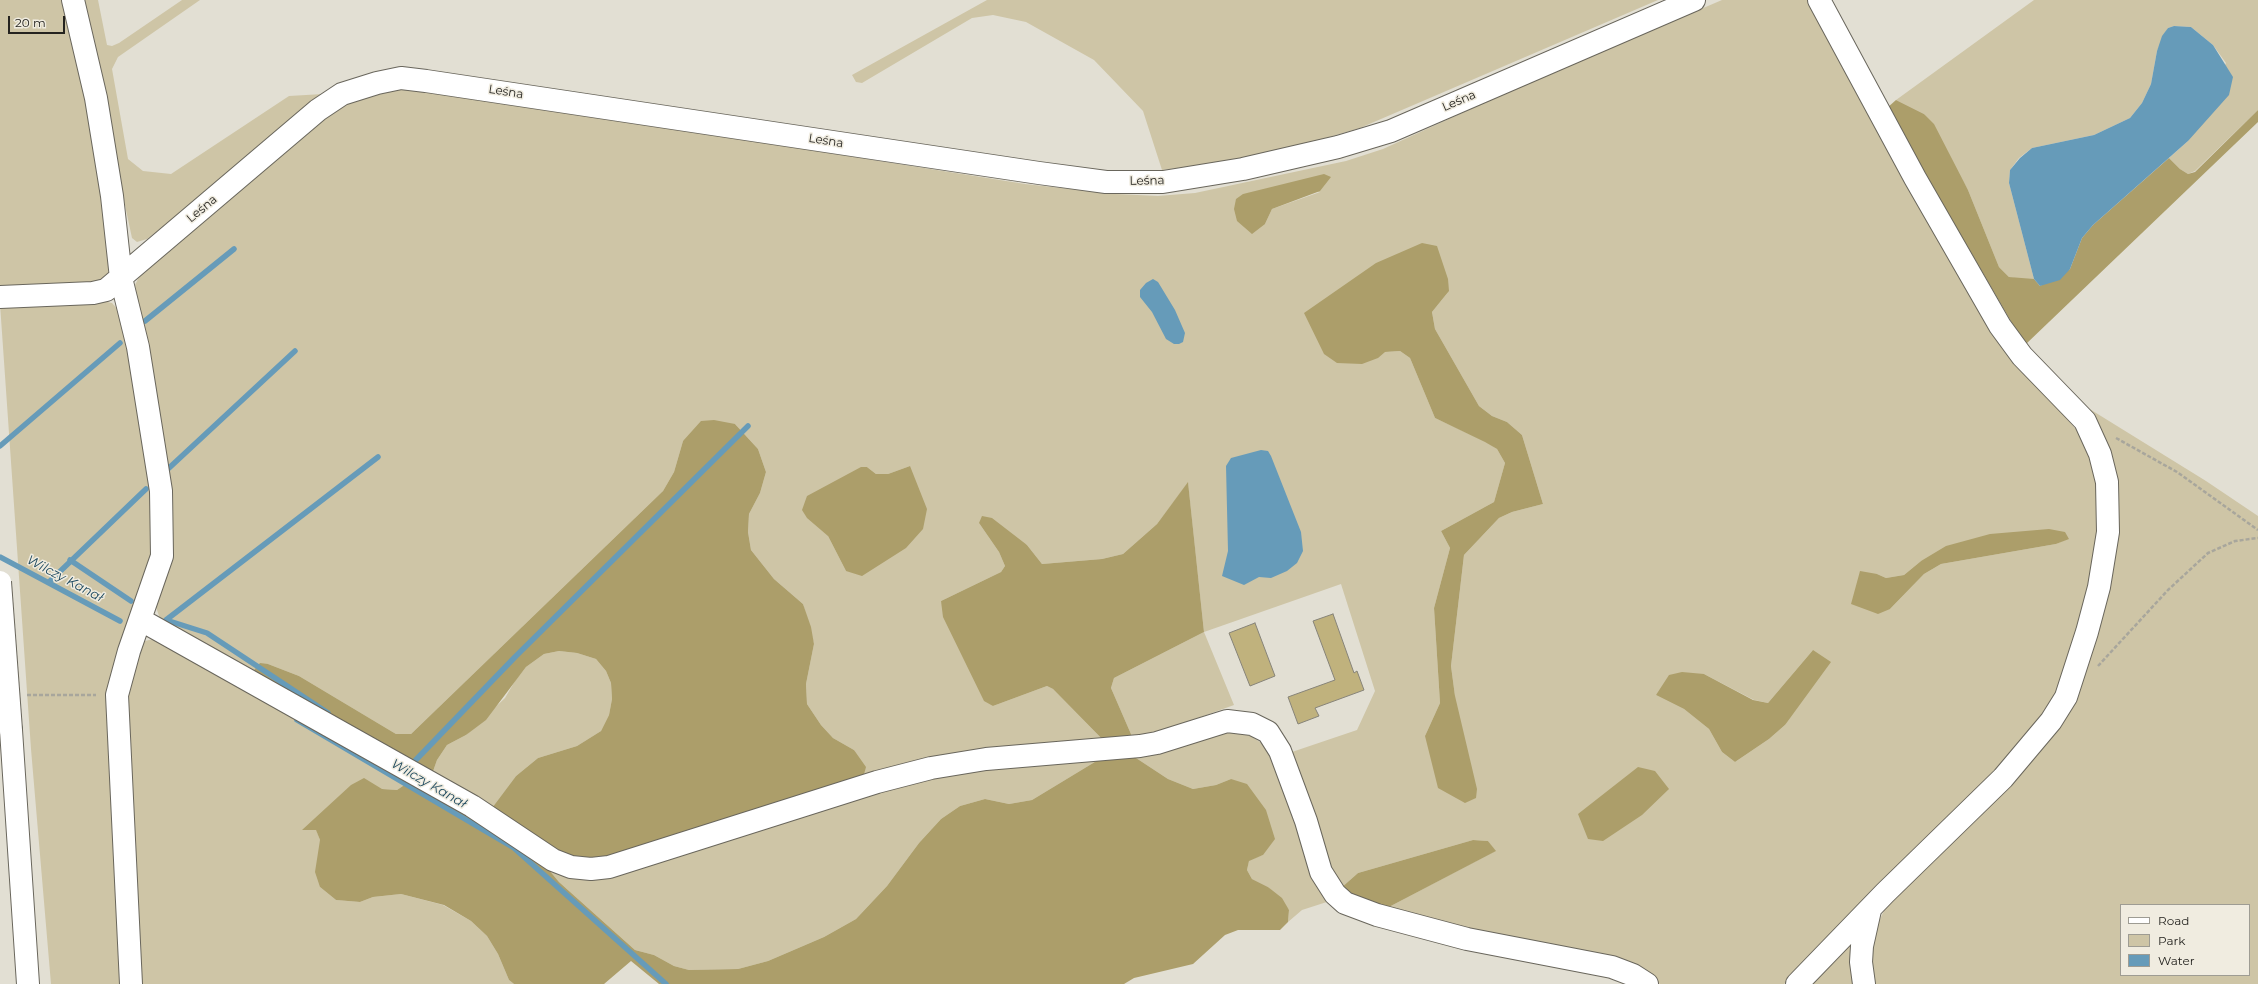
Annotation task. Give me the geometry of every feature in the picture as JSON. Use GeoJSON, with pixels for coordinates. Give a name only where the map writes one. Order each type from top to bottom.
{"type":"FeatureCollection","features":[{"type":"Feature","properties":{"kind":"main road"},"geometry":{"type":"LineString","coordinates":[[73,0],[96,98],[112,196],[121,278],[138,347],[161,491],[162,556],[129,652],[117,695],[131,984]]}},
{"type":"Feature","properties":{"kind":"main road","name":"Leśna"},"geometry":{"type":"LineString","coordinates":[[0,297],[106,290],[318,110],[342,94],[377,82],[401,78],[426,81],[1106,182],[1163,182],[1250,167],[1338,147],[1391,130],[1694,0]]}},
{"type":"Feature","properties":{"kind":"main road"},"geometry":{"type":"LineString","coordinates":[[1797,984],[1870,910],[1884,893],[2003,778],[2051,721],[2066,697],[2099,587],[2106,555],[2108,508],[2107,482],[2100,454],[2085,422],[2022,356],[2000,326],[1915,178],[1819,0]]}},
{"type":"Feature","properties":{"kind":"main road"},"geometry":{"type":"LineString","coordinates":[[0,582],[28,984]]}},
{"type":"Feature","properties":{"kind":"main road"},"geometry":{"type":"LineString","coordinates":[[140,620],[472,806],[553,860],[571,867],[590,869],[609,867],[877,782],[931,768],[986,758],[1128,748],[1157,743],[1227,721],[1252,724],[1268,732],[1280,751],[1306,821],[1321,872],[1335,894],[1345,903],[1377,915],[1467,939],[1612,967],[1633,975],[1647,984]]}},
{"type":"Feature","properties":{"kind":"main road"},"geometry":{"type":"LineString","coordinates":[[1864,984],[1861,962],[1862,946],[1870,910]]}},
{"type":"Feature","properties":{"kind":"path"},"geometry":{"type":"LineString","coordinates":[[2113,436],[2177,472],[2258,530]]}},
{"type":"Feature","properties":{"kind":"path"},"geometry":{"type":"LineString","coordinates":[[2094,672],[2168,590],[2208,553],[2235,541],[2258,538]]}},
{"type":"Feature","properties":{"kind":"path"},"geometry":{"type":"LineString","coordinates":[[21,695],[117,695]]}},
{"type":"Feature","properties":{"kind":"green space"},"geometry":{"type":"Polygon","coordinates":[[[0,0],[63,0],[81,67],[96,155],[109,249],[108,273],[102,281],[94,284],[0,290],[0,0]]]}},
{"type":"Feature","properties":{"kind":"green space"},"geometry":{"type":"Polygon","coordinates":[[[81,0],[98,0],[107,45],[112,46],[119,43],[182,0],[200,0],[118,57],[112,69],[128,159],[143,171],[171,174],[289,96],[323,94],[180,214],[147,239],[137,242],[132,238],[81,0]]]}},
{"type":"Feature","properties":{"kind":"green space"},"geometry":{"type":"Polygon","coordinates":[[[987,0],[1658,0],[1360,128],[1288,149],[1224,162],[1162,170],[1143,111],[1094,60],[1026,22],[993,15],[972,18],[862,83],[856,82],[852,75],[987,0]]]}},
{"type":"Feature","properties":{"kind":"green space"},"geometry":{"type":"Polygon","coordinates":[[[1722,0],[1809,0],[2036,382],[2085,440],[2098,474],[2102,536],[2063,684],[2024,742],[1810,961],[1784,984],[1660,984],[1648,976],[1476,934],[1387,908],[1495,851],[1488,841],[1473,840],[1358,873],[1341,888],[1333,879],[1289,753],[1357,730],[1375,691],[1341,584],[1204,632],[1188,483],[1157,524],[1123,554],[1102,559],[1042,564],[1027,545],[979,523],[999,552],[1005,566],[1001,572],[941,601],[993,706],[1047,686],[1053,689],[1106,743],[863,778],[854,750],[833,738],[821,725],[807,704],[806,684],[814,644],[803,604],[774,579],[751,550],[748,532],[749,514],[760,493],[766,472],[758,449],[735,424],[683,441],[674,472],[663,491],[411,734],[396,734],[299,676],[268,664],[250,675],[160,619],[156,607],[169,559],[135,285],[139,277],[314,124],[340,106],[373,93],[406,87],[1025,184],[1116,194],[1158,196],[1195,193],[1346,161],[1383,149],[1521,86],[1722,0]],[[1320,192],[1243,194],[1265,224],[1272,209],[1320,192]],[[1449,291],[1385,352],[1400,351],[1410,358],[1435,418],[1485,441],[1497,449],[1505,463],[1494,502],[1441,531],[1450,548],[1434,608],[1440,703],[1425,736],[1455,696],[1451,666],[1464,555],[1499,518],[1512,512],[1543,504],[1522,435],[1507,422],[1492,416],[1479,406],[1435,329],[1432,312],[1449,291]],[[910,466],[888,474],[876,474],[867,467],[828,536],[846,571],[910,466]],[[2069,538],[1921,561],[1904,575],[1886,578],[1877,574],[1890,609],[1924,574],[1941,564],[2056,544],[2069,538]],[[1813,650],[1768,703],[1754,700],[1704,674],[1656,695],[1684,709],[1709,729],[1722,752],[1735,762],[1769,739],[1785,725],[1813,650]]]}},
{"type":"Feature","properties":{"kind":"green space"},"geometry":{"type":"Polygon","coordinates":[[[2034,0],[2258,0],[2258,110],[2195,171],[2188,174],[2180,169],[2169,158],[2188,141],[2226,63],[2213,45],[2191,27],[2174,26],[2168,28],[2157,51],[2151,84],[2142,103],[2130,118],[2094,135],[2032,148],[2019,158],[2010,170],[2009,183],[2034,279],[2019,279],[2009,277],[1999,267],[1968,190],[1924,114],[1896,100],[2034,0]]]}},
{"type":"Feature","properties":{"kind":"green space"},"geometry":{"type":"Polygon","coordinates":[[[98,300],[112,303],[120,312],[124,321],[148,467],[152,505],[152,539],[149,564],[118,651],[123,984],[51,984],[31,749],[0,304],[98,300]]]}},
{"type":"Feature","properties":{"kind":"green space"},"geometry":{"type":"Polygon","coordinates":[[[2088,408],[2206,481],[2258,516],[2258,984],[1871,984],[1873,934],[1890,898],[2032,759],[2109,587],[2118,541],[2116,499],[2088,408]]]}},
{"type":"Feature","properties":{"kind":"green space"},"geometry":{"type":"Polygon","coordinates":[[[1204,632],[1234,705],[1134,741],[1111,688],[1114,678],[1204,632]]]}},
{"type":"Feature","properties":{"kind":"green space"},"geometry":{"type":"Polygon","coordinates":[[[157,638],[413,779],[397,790],[382,789],[303,830],[316,829],[320,840],[320,887],[336,900],[360,902],[373,897],[401,894],[443,905],[471,921],[487,936],[498,954],[509,980],[514,984],[142,984],[127,705],[128,686],[141,642],[157,638]]]}},
{"type":"Feature","properties":{"kind":"green space"},"geometry":{"type":"Polygon","coordinates":[[[559,651],[577,653],[596,659],[606,671],[611,683],[612,699],[609,715],[601,731],[577,746],[538,758],[516,776],[489,812],[431,777],[437,760],[447,745],[466,735],[505,698],[515,681],[526,667],[544,654],[559,651]]]}},
{"type":"Feature","properties":{"kind":"green space"},"geometry":{"type":"Polygon","coordinates":[[[1231,732],[1249,735],[1263,744],[1279,766],[1333,900],[1302,910],[1288,922],[1289,910],[1268,887],[1252,879],[1247,870],[1249,860],[1263,855],[1231,779],[1216,785],[1193,789],[1168,779],[1133,756],[1190,740],[1231,732]]]}},
{"type":"Feature","properties":{"kind":"green space"},"geometry":{"type":"Polygon","coordinates":[[[1103,757],[1032,800],[1009,804],[985,799],[960,806],[941,819],[919,843],[887,886],[856,919],[824,937],[768,961],[738,969],[689,970],[674,966],[654,955],[635,950],[559,882],[544,864],[938,774],[1103,757]]]}},
{"type":"Feature","properties":{"kind":"green space"},"geometry":{"type":"Polygon","coordinates":[[[1859,928],[1857,984],[1805,984],[1859,928]]]}},
{"type":"Feature","properties":{"kind":"shaded area"},"geometry":{"type":"Polygon","coordinates":[[[1896,100],[1924,114],[1934,124],[1968,190],[1999,267],[2009,277],[2034,279],[2040,286],[2070,269],[2082,238],[2093,225],[2169,158],[2180,169],[2188,174],[2195,172],[2258,110],[2258,122],[2026,344],[2012,323],[1887,108],[1896,100]]]}},
{"type":"Feature","properties":{"kind":"shaded area"},"geometry":{"type":"Polygon","coordinates":[[[1324,174],[1331,177],[1320,191],[1272,209],[1265,224],[1252,234],[1237,221],[1234,209],[1236,199],[1243,194],[1324,174]]]}},
{"type":"Feature","properties":{"kind":"shaded area"},"geometry":{"type":"Polygon","coordinates":[[[1422,243],[1437,246],[1448,279],[1449,291],[1432,312],[1435,329],[1479,406],[1492,416],[1507,422],[1522,435],[1543,504],[1512,512],[1499,518],[1464,555],[1451,666],[1455,696],[1477,789],[1476,798],[1465,803],[1438,788],[1425,736],[1440,703],[1434,608],[1450,548],[1441,531],[1494,502],[1505,463],[1497,449],[1435,418],[1410,358],[1400,351],[1385,352],[1378,358],[1362,364],[1337,363],[1324,354],[1304,313],[1376,263],[1422,243]]]}},
{"type":"Feature","properties":{"kind":"shaded area"},"geometry":{"type":"Polygon","coordinates":[[[714,420],[735,424],[758,449],[766,472],[760,493],[749,514],[748,532],[751,550],[774,579],[803,604],[811,627],[814,644],[806,684],[807,704],[821,725],[833,738],[854,750],[866,767],[863,778],[637,852],[587,860],[562,855],[489,812],[516,776],[538,758],[577,746],[601,731],[609,715],[612,699],[611,683],[606,671],[596,659],[577,653],[559,651],[544,654],[526,667],[486,720],[466,735],[447,745],[437,760],[431,777],[250,675],[260,663],[268,664],[299,676],[396,734],[411,734],[663,491],[674,472],[683,441],[701,421],[714,420]]]}},
{"type":"Feature","properties":{"kind":"shaded area"},"geometry":{"type":"Polygon","coordinates":[[[910,466],[927,509],[923,529],[906,548],[862,576],[846,571],[828,536],[807,518],[802,510],[807,496],[861,467],[867,467],[876,474],[888,474],[910,466]]]}},
{"type":"Feature","properties":{"kind":"shaded area"},"geometry":{"type":"Polygon","coordinates":[[[1188,482],[1204,632],[1114,678],[1111,688],[1134,741],[1106,743],[1053,689],[1047,686],[993,706],[984,701],[943,617],[941,601],[1001,572],[1005,566],[999,552],[979,523],[982,516],[992,518],[1027,545],[1042,564],[1102,559],[1123,554],[1157,524],[1188,482]]]}},
{"type":"Feature","properties":{"kind":"shaded area"},"geometry":{"type":"Polygon","coordinates":[[[2049,529],[2065,532],[2069,539],[2056,544],[1941,564],[1924,574],[1890,609],[1878,614],[1851,604],[1860,571],[1877,574],[1886,578],[1904,575],[1921,561],[1946,546],[1990,534],[2049,529]]]}},
{"type":"Feature","properties":{"kind":"shaded area"},"geometry":{"type":"Polygon","coordinates":[[[1813,650],[1831,662],[1785,725],[1769,739],[1735,762],[1722,752],[1709,729],[1684,709],[1656,695],[1669,675],[1682,672],[1704,674],[1753,700],[1768,703],[1813,650]]]}},
{"type":"Feature","properties":{"kind":"shaded area"},"geometry":{"type":"Polygon","coordinates":[[[1133,756],[1168,779],[1193,789],[1216,785],[1231,779],[1247,784],[1266,810],[1275,839],[1263,855],[1249,861],[1247,870],[1252,879],[1268,887],[1282,898],[1289,910],[1288,922],[1280,930],[1238,930],[1225,935],[1193,964],[1134,978],[1124,984],[659,984],[631,961],[604,984],[514,984],[509,980],[498,954],[487,936],[471,921],[444,905],[401,894],[373,897],[360,902],[336,900],[320,887],[315,872],[320,840],[316,830],[302,830],[351,785],[364,778],[382,789],[397,790],[413,779],[544,864],[559,882],[635,950],[654,955],[674,966],[689,970],[738,969],[768,961],[824,937],[856,919],[887,886],[919,843],[941,819],[960,806],[985,799],[1009,804],[1032,800],[1103,757],[1133,756]]]}},
{"type":"Feature","properties":{"kind":"shaded area"},"geometry":{"type":"Polygon","coordinates":[[[1638,767],[1655,771],[1669,789],[1642,815],[1603,841],[1588,839],[1578,814],[1638,767]]]}},
{"type":"Feature","properties":{"kind":"shaded area"},"geometry":{"type":"Polygon","coordinates":[[[1473,840],[1488,841],[1496,851],[1387,908],[1370,905],[1341,888],[1358,873],[1473,840]]]}},
{"type":"Feature","properties":{"kind":"water"},"geometry":{"type":"Polygon","coordinates":[[[2174,26],[2191,27],[2213,45],[2233,77],[2229,95],[2188,141],[2093,225],[2082,238],[2070,269],[2060,280],[2040,286],[2034,279],[2009,183],[2010,170],[2020,158],[2032,148],[2094,135],[2130,118],[2142,103],[2151,84],[2157,51],[2162,36],[2168,28],[2174,26]]]}},
{"type":"Feature","properties":{"kind":"water"},"geometry":{"type":"Polygon","coordinates":[[[1153,279],[1158,282],[1175,310],[1185,333],[1183,342],[1179,344],[1174,344],[1166,339],[1152,312],[1140,297],[1140,290],[1146,283],[1153,279]]]}},
{"type":"Feature","properties":{"kind":"water"},"geometry":{"type":"Polygon","coordinates":[[[1261,450],[1268,451],[1271,456],[1301,532],[1303,551],[1297,563],[1287,571],[1271,578],[1259,577],[1244,585],[1222,576],[1228,551],[1226,466],[1231,458],[1261,450]]]}},
{"type":"Feature","properties":{"kind":"building"},"geometry":{"type":"Polygon","coordinates":[[[1333,614],[1354,673],[1357,671],[1364,690],[1315,708],[1319,716],[1298,724],[1288,697],[1335,680],[1313,621],[1333,614]]]}},
{"type":"Feature","properties":{"kind":"building"},"geometry":{"type":"Polygon","coordinates":[[[1255,623],[1275,676],[1250,686],[1229,633],[1255,623]]]}},
{"type":"Feature","properties":{"kind":"waterway"},"geometry":{"type":"LineString","coordinates":[[145,321],[234,249]]}},
{"type":"Feature","properties":{"kind":"waterway"},"geometry":{"type":"LineString","coordinates":[[0,446],[120,343]]}},
{"type":"Feature","properties":{"kind":"waterway"},"geometry":{"type":"LineString","coordinates":[[169,468],[295,351]]}},
{"type":"Feature","properties":{"kind":"waterway"},"geometry":{"type":"LineString","coordinates":[[410,766],[515,657],[748,426]]}},
{"type":"Feature","properties":{"kind":"waterway"},"geometry":{"type":"LineString","coordinates":[[166,620],[378,457]]}},
{"type":"Feature","properties":{"kind":"waterway"},"geometry":{"type":"LineString","coordinates":[[49,582],[146,489]]}},
{"type":"Feature","properties":{"kind":"waterway","name":"Wilczy Kanał"},"geometry":{"type":"LineString","coordinates":[[0,557],[120,621]]}},
{"type":"Feature","properties":{"kind":"waterway"},"geometry":{"type":"LineString","coordinates":[[70,560],[131,601]]}},
{"type":"Feature","properties":{"kind":"waterway"},"geometry":{"type":"LineString","coordinates":[[166,620],[207,633],[328,713]]}},
{"type":"Feature","properties":{"kind":"waterway","name":"Wilczy Kanał"},"geometry":{"type":"LineString","coordinates":[[297,720],[514,848],[666,984]]}}]}
